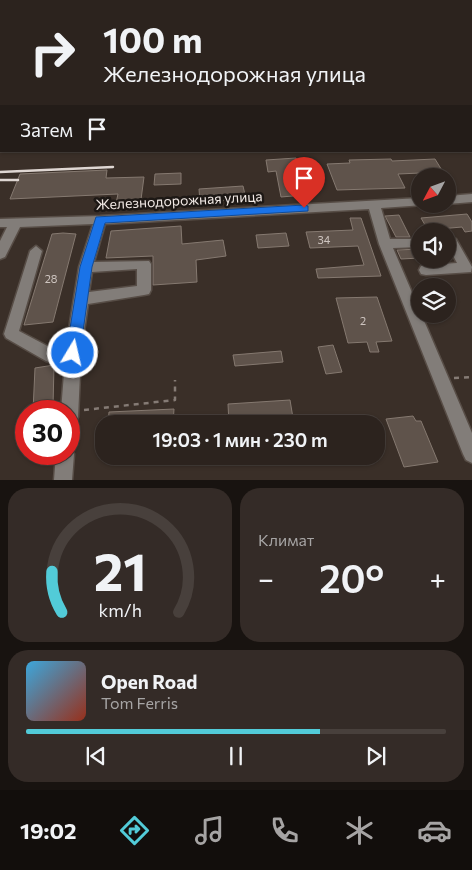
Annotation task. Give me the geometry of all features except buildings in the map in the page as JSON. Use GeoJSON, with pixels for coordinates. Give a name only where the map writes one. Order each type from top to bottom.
{"type":"FeatureCollection","features":[{"type":"Feature","properties":{"kind":"street"},"geometry":{"type":"LineString","coordinates":[[456,199],[472,198]]}},
{"type":"Feature","properties":{"kind":"street","name":"Железнодорожная улица"},"geometry":{"type":"LineString","coordinates":[[0,223],[100,220],[411,202]]}},
{"type":"Feature","properties":{"kind":"street"},"geometry":{"type":"LineString","coordinates":[[374,204],[385,244],[472,454]]}},
{"type":"Feature","properties":{"kind":"street"},"geometry":{"type":"LineString","coordinates":[[70,400],[73,353],[86,267],[100,220]]}},
{"type":"Feature","properties":{"kind":"street"},"geometry":{"type":"LineString","coordinates":[[0,254],[16,222]]}},
{"type":"Feature","properties":{"kind":"street"},"geometry":{"type":"LineString","coordinates":[[385,244],[411,243]]}},
{"type":"Feature","properties":{"kind":"street"},"geometry":{"type":"LineString","coordinates":[[426,270],[466,268],[456,249]]}},
{"type":"Feature","properties":{"kind":"street"},"geometry":{"type":"LineString","coordinates":[[36,251],[11,334],[52,356],[73,353]]}},
{"type":"Feature","properties":{"kind":"street"},"geometry":{"type":"LineString","coordinates":[[81,299],[144,290],[144,264],[86,267]]}},
{"type":"Feature","properties":{"kind":"street"},"geometry":{"type":"LineString","coordinates":[[63,480],[64,465]]}},
{"type":"Feature","properties":{"kind":"path"},"geometry":{"type":"LineString","coordinates":[[442,379],[472,377]]}},
{"type":"Feature","properties":{"kind":"path"},"geometry":{"type":"LineString","coordinates":[[80,410],[175,400],[176,380]]}},
{"type":"Feature","properties":{"kind":"railway"},"geometry":{"type":"LineString","coordinates":[[0,172],[113,167]]}},
{"type":"Feature","properties":{"kind":"railway"},"geometry":{"type":"LineString","coordinates":[[0,180],[18,180]]}},
{"type":"Feature","properties":{"kind":"route"},"geometry":{"type":"LineString","coordinates":[[73,353],[86,267],[100,220],[304,208]]}}]}
